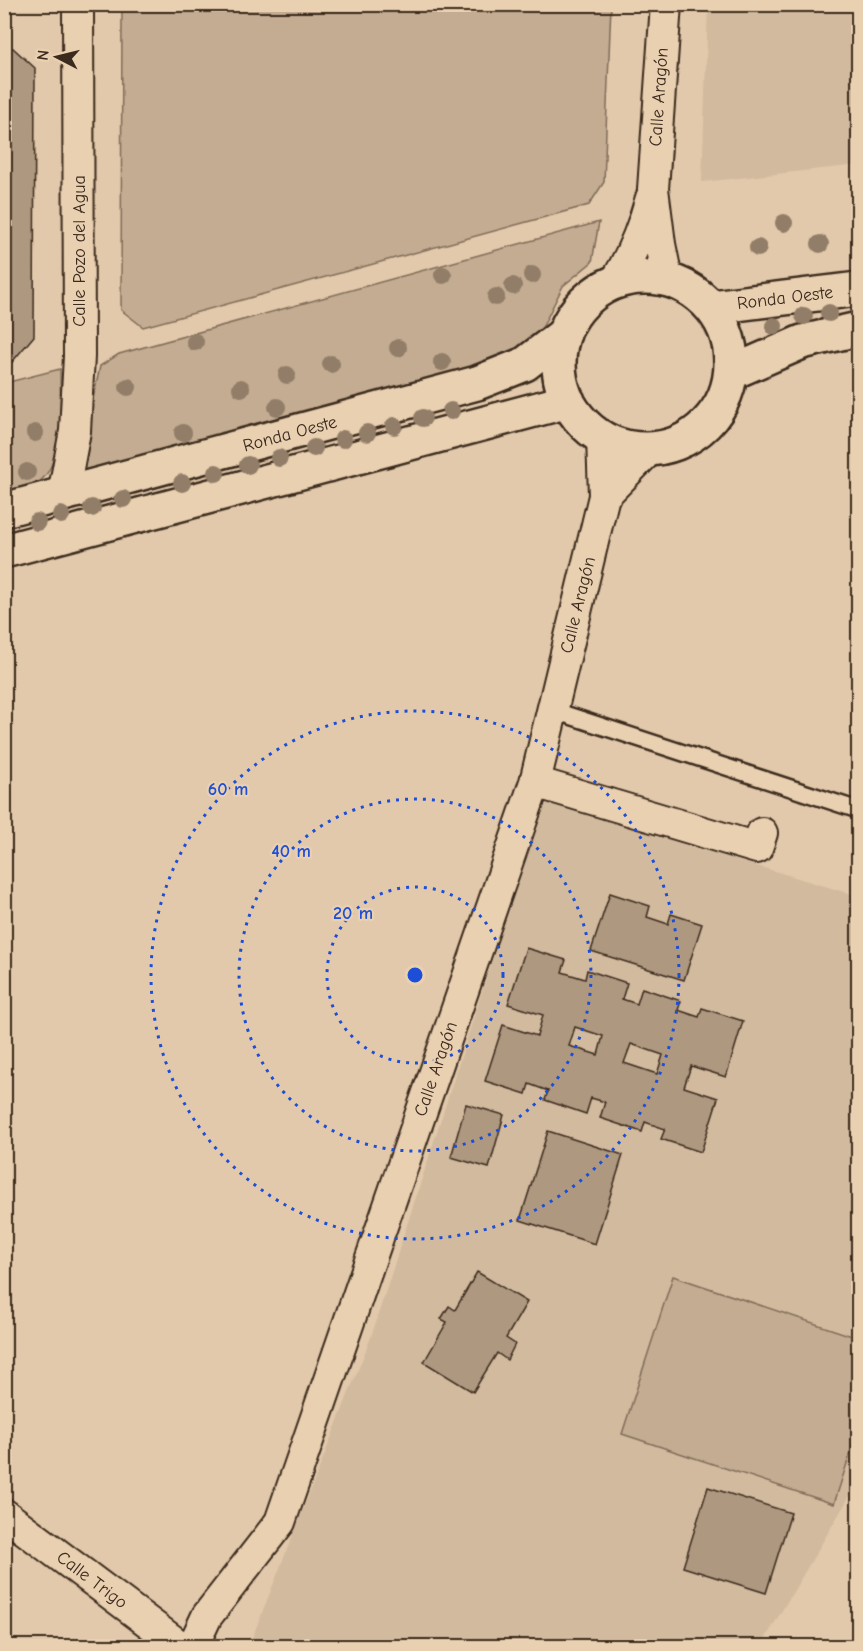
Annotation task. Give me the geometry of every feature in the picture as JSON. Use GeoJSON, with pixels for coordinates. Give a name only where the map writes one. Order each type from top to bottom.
{"type":"FeatureCollection","features":[{"type":"Feature","properties":{"kind":"main road"},"geometry":{"type":"LineString","coordinates":[[642,276],[667,279],[692,290],[712,308],[724,327],[731,350],[731,374],[722,402],[704,426],[679,442],[650,449],[625,447],[602,438],[582,422],[568,401],[560,379],[559,356],[564,334],[576,311],[594,293],[616,281],[642,276]]}},
{"type":"Feature","properties":{"kind":"main road","name":"Ronda Oeste"},"geometry":{"type":"LineString","coordinates":[[712,308],[858,289]]}},
{"type":"Feature","properties":{"kind":"main road"},"geometry":{"type":"LineString","coordinates":[[731,374],[801,342],[858,329]]}},
{"type":"Feature","properties":{"kind":"main road","name":"Ronda Oeste"},"geometry":{"type":"LineString","coordinates":[[4,510],[477,383],[525,364],[564,334]]}},
{"type":"Feature","properties":{"kind":"main road"},"geometry":{"type":"LineString","coordinates":[[4,551],[568,401]]}},
{"type":"Feature","properties":{"kind":"street","name":"Calle Pozo del Agua"},"geometry":{"type":"LineString","coordinates":[[63,495],[75,431],[79,356],[78,4]]}},
{"type":"Feature","properties":{"kind":"street","name":"Calle Aragón"},"geometry":{"type":"LineString","coordinates":[[666,4],[653,189],[667,279]]}},
{"type":"Feature","properties":{"kind":"street","name":"Calle Aragón"},"geometry":{"type":"LineString","coordinates":[[616,281],[628,260],[642,226],[653,189]]}},
{"type":"Feature","properties":{"kind":"street","name":"Calle Aragón"},"geometry":{"type":"LineString","coordinates":[[193,1647],[207,1616],[280,1522],[535,782],[604,496],[602,438]]}},
{"type":"Feature","properties":{"kind":"street"},"geometry":{"type":"LineString","coordinates":[[604,496],[650,449]]}},
{"type":"Feature","properties":{"kind":"street"},"geometry":{"type":"LineString","coordinates":[[535,782],[757,848],[762,833]]}},
{"type":"Feature","properties":{"kind":"street","name":"Calle Trigo"},"geometry":{"type":"LineString","coordinates":[[4,1514],[180,1647]]}},
{"type":"Feature","properties":{"kind":"lane"},"geometry":{"type":"LineString","coordinates":[[552,710],[858,810]]}},
{"type":"Feature","properties":{"kind":"shaded area"},"geometry":{"type":"Polygon","coordinates":[[[122,5],[611,5],[604,182],[589,205],[143,327],[121,310],[122,5]]]}},
{"type":"Feature","properties":{"kind":"shaded area"},"geometry":{"type":"Polygon","coordinates":[[[708,5],[858,5],[858,165],[702,182],[708,5]]]}},
{"type":"Feature","properties":{"kind":"shaded area"},"geometry":{"type":"Polygon","coordinates":[[[599,222],[592,262],[563,286],[543,326],[528,343],[512,354],[485,364],[84,471],[90,438],[91,409],[100,366],[119,354],[599,222]]]}},
{"type":"Feature","properties":{"kind":"shaded area"},"geometry":{"type":"Polygon","coordinates":[[[60,369],[59,431],[52,463],[46,475],[36,484],[5,494],[5,383],[60,369]]]}},
{"type":"Feature","properties":{"kind":"shaded area"},"geometry":{"type":"Polygon","coordinates":[[[543,802],[858,896],[858,1482],[761,1646],[249,1646],[371,1337],[543,802]]]}},
{"type":"Feature","properties":{"kind":"shaded area"},"geometry":{"type":"Polygon","coordinates":[[[673,1276],[858,1338],[858,1429],[834,1504],[622,1434],[673,1276]]]}},
{"type":"Feature","properties":{"kind":"building"},"geometry":{"type":"Polygon","coordinates":[[[4,48],[13,48],[35,68],[34,336],[12,362],[4,364],[4,48]]]}},
{"type":"Feature","properties":{"kind":"building"},"geometry":{"type":"Polygon","coordinates":[[[610,893],[650,906],[647,917],[668,924],[671,914],[702,924],[684,980],[591,951],[610,893]]]}},
{"type":"Feature","properties":{"kind":"building"},"geometry":{"type":"Polygon","coordinates":[[[526,948],[566,960],[562,972],[585,979],[587,970],[627,983],[622,999],[637,1004],[642,988],[681,1001],[678,1010],[699,1017],[702,1008],[743,1021],[726,1077],[691,1066],[684,1087],[718,1098],[701,1152],[661,1139],[665,1129],[645,1122],[642,1132],[600,1118],[605,1102],[591,1098],[586,1114],[545,1100],[548,1091],[529,1084],[526,1094],[485,1081],[503,1025],[537,1036],[543,1015],[508,1004],[526,948]],[[575,1027],[569,1046],[598,1055],[603,1036],[575,1027]],[[631,1044],[624,1063],[657,1074],[663,1055],[631,1044]]]}},
{"type":"Feature","properties":{"kind":"building"},"geometry":{"type":"Polygon","coordinates":[[[466,1104],[504,1115],[489,1168],[451,1157],[466,1104]]]}},
{"type":"Feature","properties":{"kind":"building"},"geometry":{"type":"Polygon","coordinates":[[[548,1131],[623,1155],[595,1244],[520,1220],[548,1131]]]}},
{"type":"Feature","properties":{"kind":"building"},"geometry":{"type":"Polygon","coordinates":[[[477,1272],[527,1302],[506,1338],[515,1344],[507,1360],[497,1353],[473,1392],[424,1362],[447,1322],[441,1319],[449,1306],[455,1310],[477,1272]]]}},
{"type":"Feature","properties":{"kind":"building"},"geometry":{"type":"Polygon","coordinates":[[[708,1487],[791,1513],[766,1593],[683,1567],[708,1487]]]}}]}
